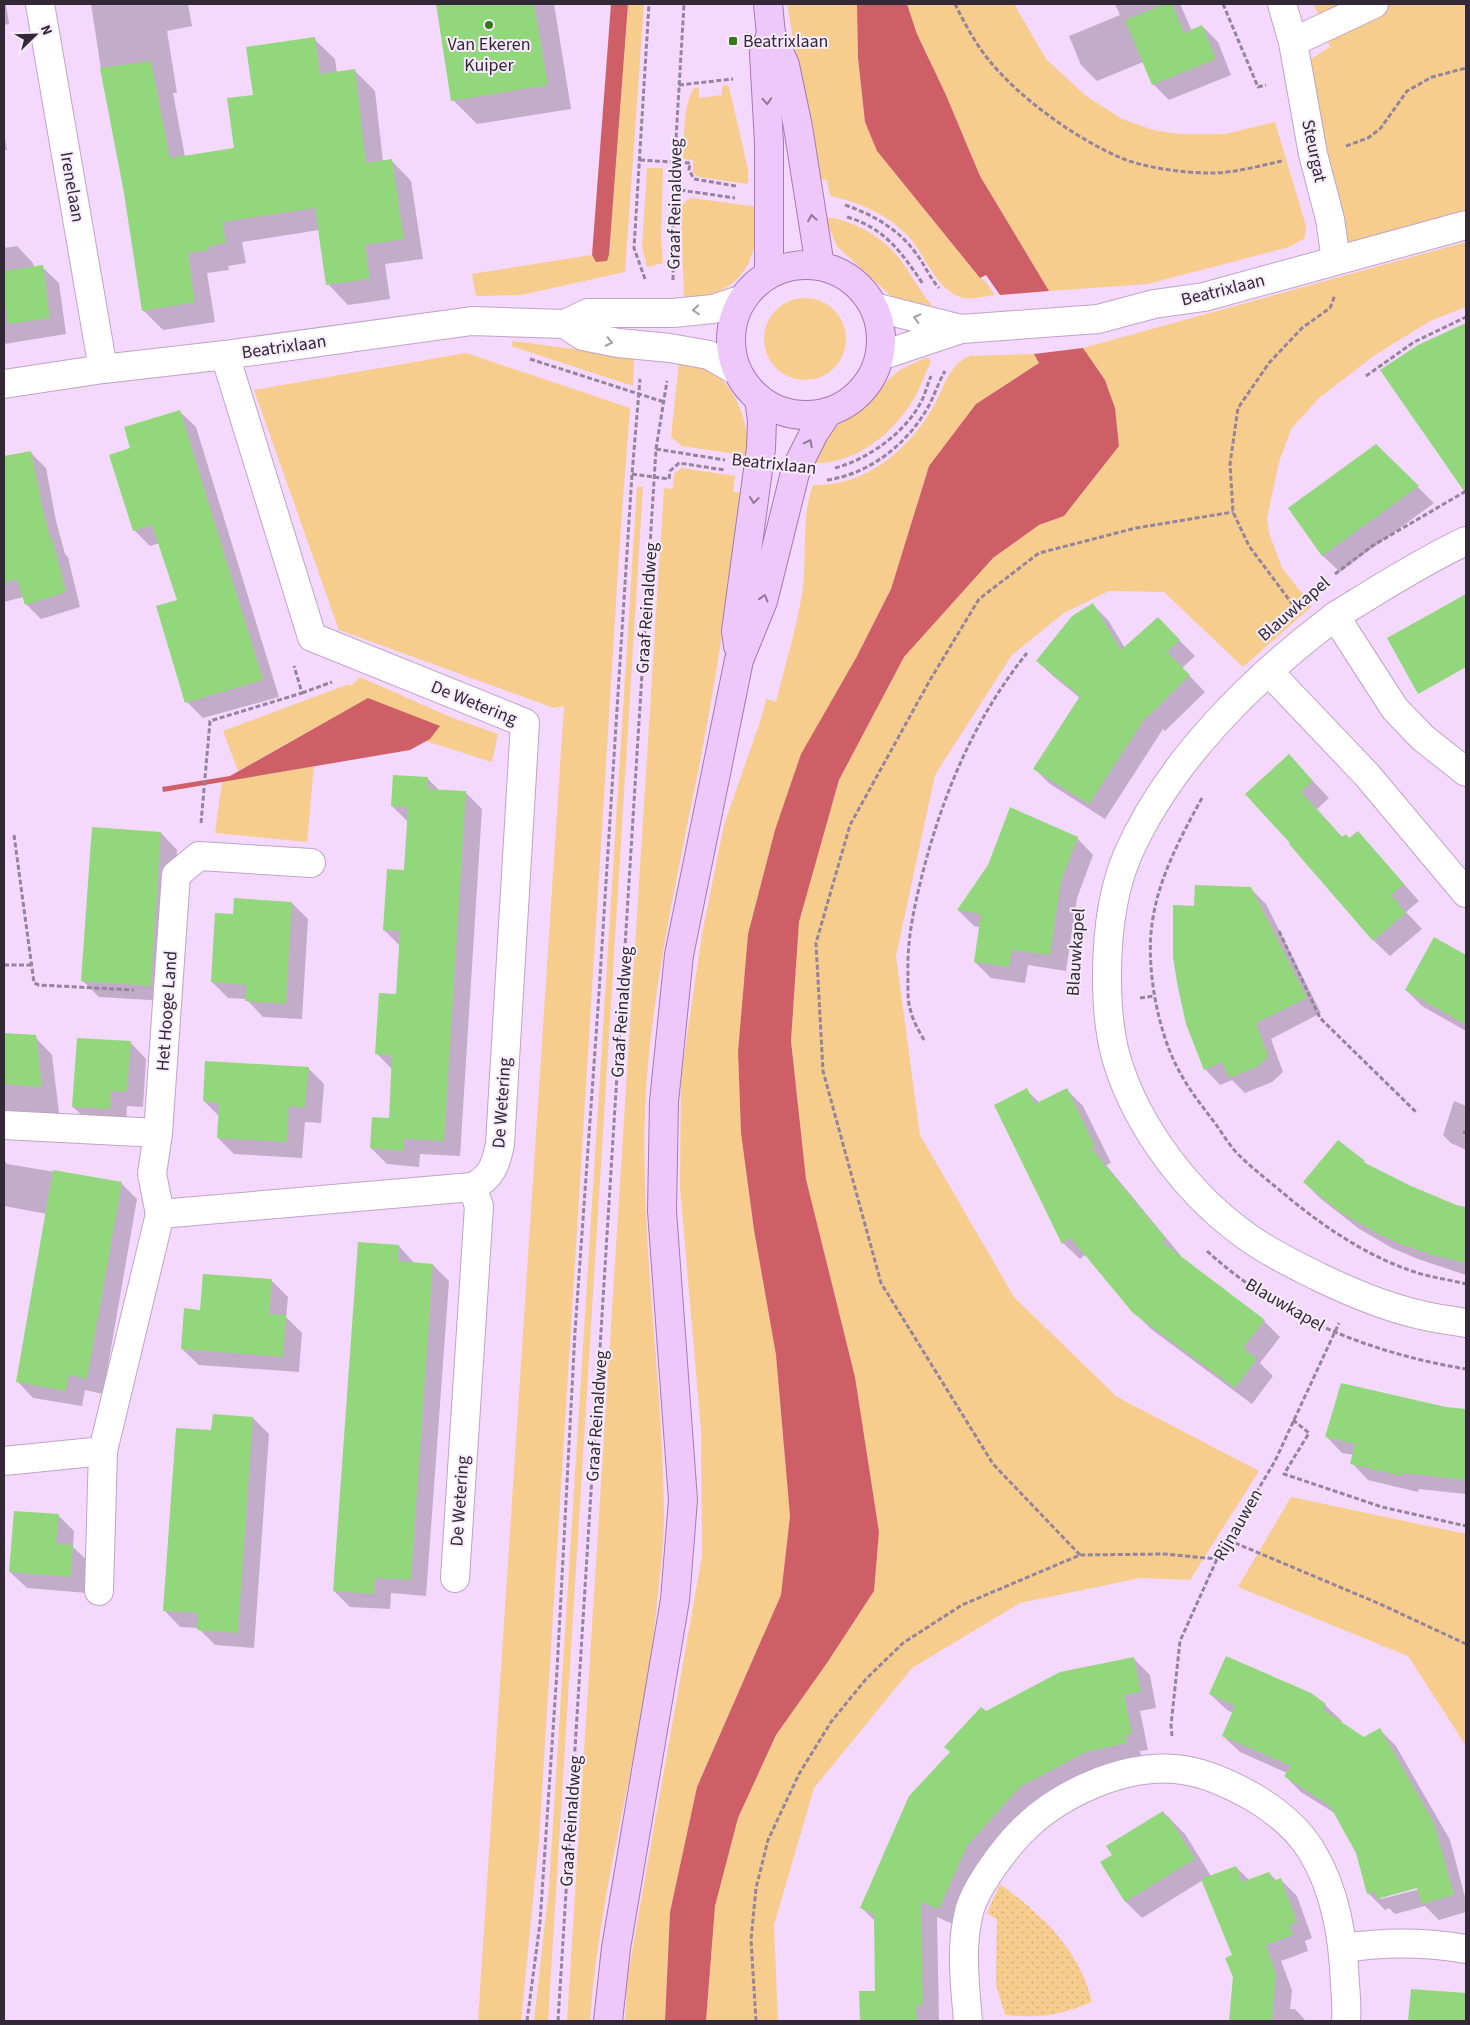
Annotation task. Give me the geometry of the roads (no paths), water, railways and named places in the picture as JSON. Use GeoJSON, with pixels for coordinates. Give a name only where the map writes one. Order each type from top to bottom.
{"type":"FeatureCollection","features":[{"type":"Feature","properties":{"kind":"main road"},"geometry":{"type":"LineString","coordinates":[[768,4],[771,34],[785,65],[798,127],[820,266]]}},
{"type":"Feature","properties":{"kind":"main road"},"geometry":{"type":"LineString","coordinates":[[769,274],[769,143],[764,53],[771,34]]}},
{"type":"Feature","properties":{"kind":"main road"},"geometry":{"type":"LineString","coordinates":[[799,265],[820,266],[839,272],[856,283],[874,307],[881,331],[880,356],[874,373],[865,388],[852,400],[828,412],[807,415],[785,413],[759,399],[746,386],[737,371],[732,353],[731,334],[734,316],[743,299],[755,285],[769,274],[799,265]]}},
{"type":"Feature","properties":{"kind":"main road"},"geometry":{"type":"LineString","coordinates":[[739,660],[736,631],[757,474],[762,420],[759,399]]}},
{"type":"Feature","properties":{"kind":"main road"},"geometry":{"type":"LineString","coordinates":[[608,2021],[616,1948],[675,1600],[683,1500],[662,1211],[664,1102],[672,1005],[679,954],[739,660],[763,601],[794,478],[814,433],[828,412]]}},
{"type":"Feature","properties":{"kind":"street","name":"Irenelaan"},"geometry":{"type":"LineString","coordinates":[[40,4],[103,369]]}},
{"type":"Feature","properties":{"kind":"street","name":"Steurgat"},"geometry":{"type":"LineString","coordinates":[[1282,4],[1293,42],[1313,154],[1330,219],[1336,260]]}},
{"type":"Feature","properties":{"kind":"street"},"geometry":{"type":"LineString","coordinates":[[1293,42],[1374,4]]}},
{"type":"Feature","properties":{"kind":"street","name":"Beatrixlaan"},"geometry":{"type":"LineString","coordinates":[[880,356],[968,328],[1098,319],[1154,304],[1204,297],[1466,225]]}},
{"type":"Feature","properties":{"kind":"street","name":"Beatrixlaan"},"geometry":{"type":"LineString","coordinates":[[4,384],[103,369],[225,355],[472,321],[564,324],[588,313],[673,312],[713,309],[743,299]]}},
{"type":"Feature","properties":{"kind":"street","name":"Beatrixlaan"},"geometry":{"type":"LineString","coordinates":[[874,307],[968,328]]}},
{"type":"Feature","properties":{"kind":"street","name":"Beatrixlaan"},"geometry":{"type":"LineString","coordinates":[[564,324],[583,336],[708,355],[737,371]]}},
{"type":"Feature","properties":{"kind":"street","name":"De Wetering"},"geometry":{"type":"LineString","coordinates":[[225,355],[312,637],[524,723],[500,1144],[498,1157],[492,1171],[483,1182],[472,1187],[479,1206],[455,1578]]}},
{"type":"Feature","properties":{"kind":"street","name":"Blauwkapel"},"geometry":{"type":"LineString","coordinates":[[1466,541],[1399,576],[1335,616],[1269,672],[1211,728],[1177,771],[1147,816],[1128,855],[1114,900],[1107,950],[1107,1002],[1116,1057],[1137,1109],[1177,1170],[1199,1196],[1248,1237],[1270,1252],[1353,1293],[1422,1316],[1466,1323]]}},
{"type":"Feature","properties":{"kind":"street","name":"Blauwkapel"},"geometry":{"type":"LineString","coordinates":[[1335,616],[1395,709],[1424,738],[1466,772]]}},
{"type":"Feature","properties":{"kind":"street","name":"Blauwkapel"},"geometry":{"type":"LineString","coordinates":[[1269,672],[1367,775],[1466,894]]}},
{"type":"Feature","properties":{"kind":"street","name":"Het Hooge Land"},"geometry":{"type":"LineString","coordinates":[[158,1133],[176,875],[199,856],[310,862]]}},
{"type":"Feature","properties":{"kind":"street"},"geometry":{"type":"LineString","coordinates":[[4,1125],[158,1133],[152,1174],[160,1214],[103,1451],[100,1591]]}},
{"type":"Feature","properties":{"kind":"street"},"geometry":{"type":"LineString","coordinates":[[160,1214],[472,1187]]}},
{"type":"Feature","properties":{"kind":"street"},"geometry":{"type":"LineString","coordinates":[[4,1460],[103,1451]]}},
{"type":"Feature","properties":{"kind":"street"},"geometry":{"type":"LineString","coordinates":[[968,2021],[964,1942],[969,1910],[989,1871],[1015,1838],[1032,1820],[1055,1804],[1085,1788],[1130,1774],[1152,1770],[1176,1769],[1201,1775],[1248,1794],[1272,1808],[1310,1848],[1322,1870],[1334,1905],[1344,1948],[1346,2021]]}},
{"type":"Feature","properties":{"kind":"street"},"geometry":{"type":"LineString","coordinates":[[1344,1948],[1375,1943],[1434,1945],[1466,1949]]}},
{"type":"Feature","properties":{"kind":"place","name":"Van Ekeren Kuiper"},"geometry":{"type":"Point","coordinates":[489,25]}},
{"type":"Feature","properties":{"kind":"place","name":"Beatrixlaan"},"geometry":{"type":"Point","coordinates":[733,41]}}]}
